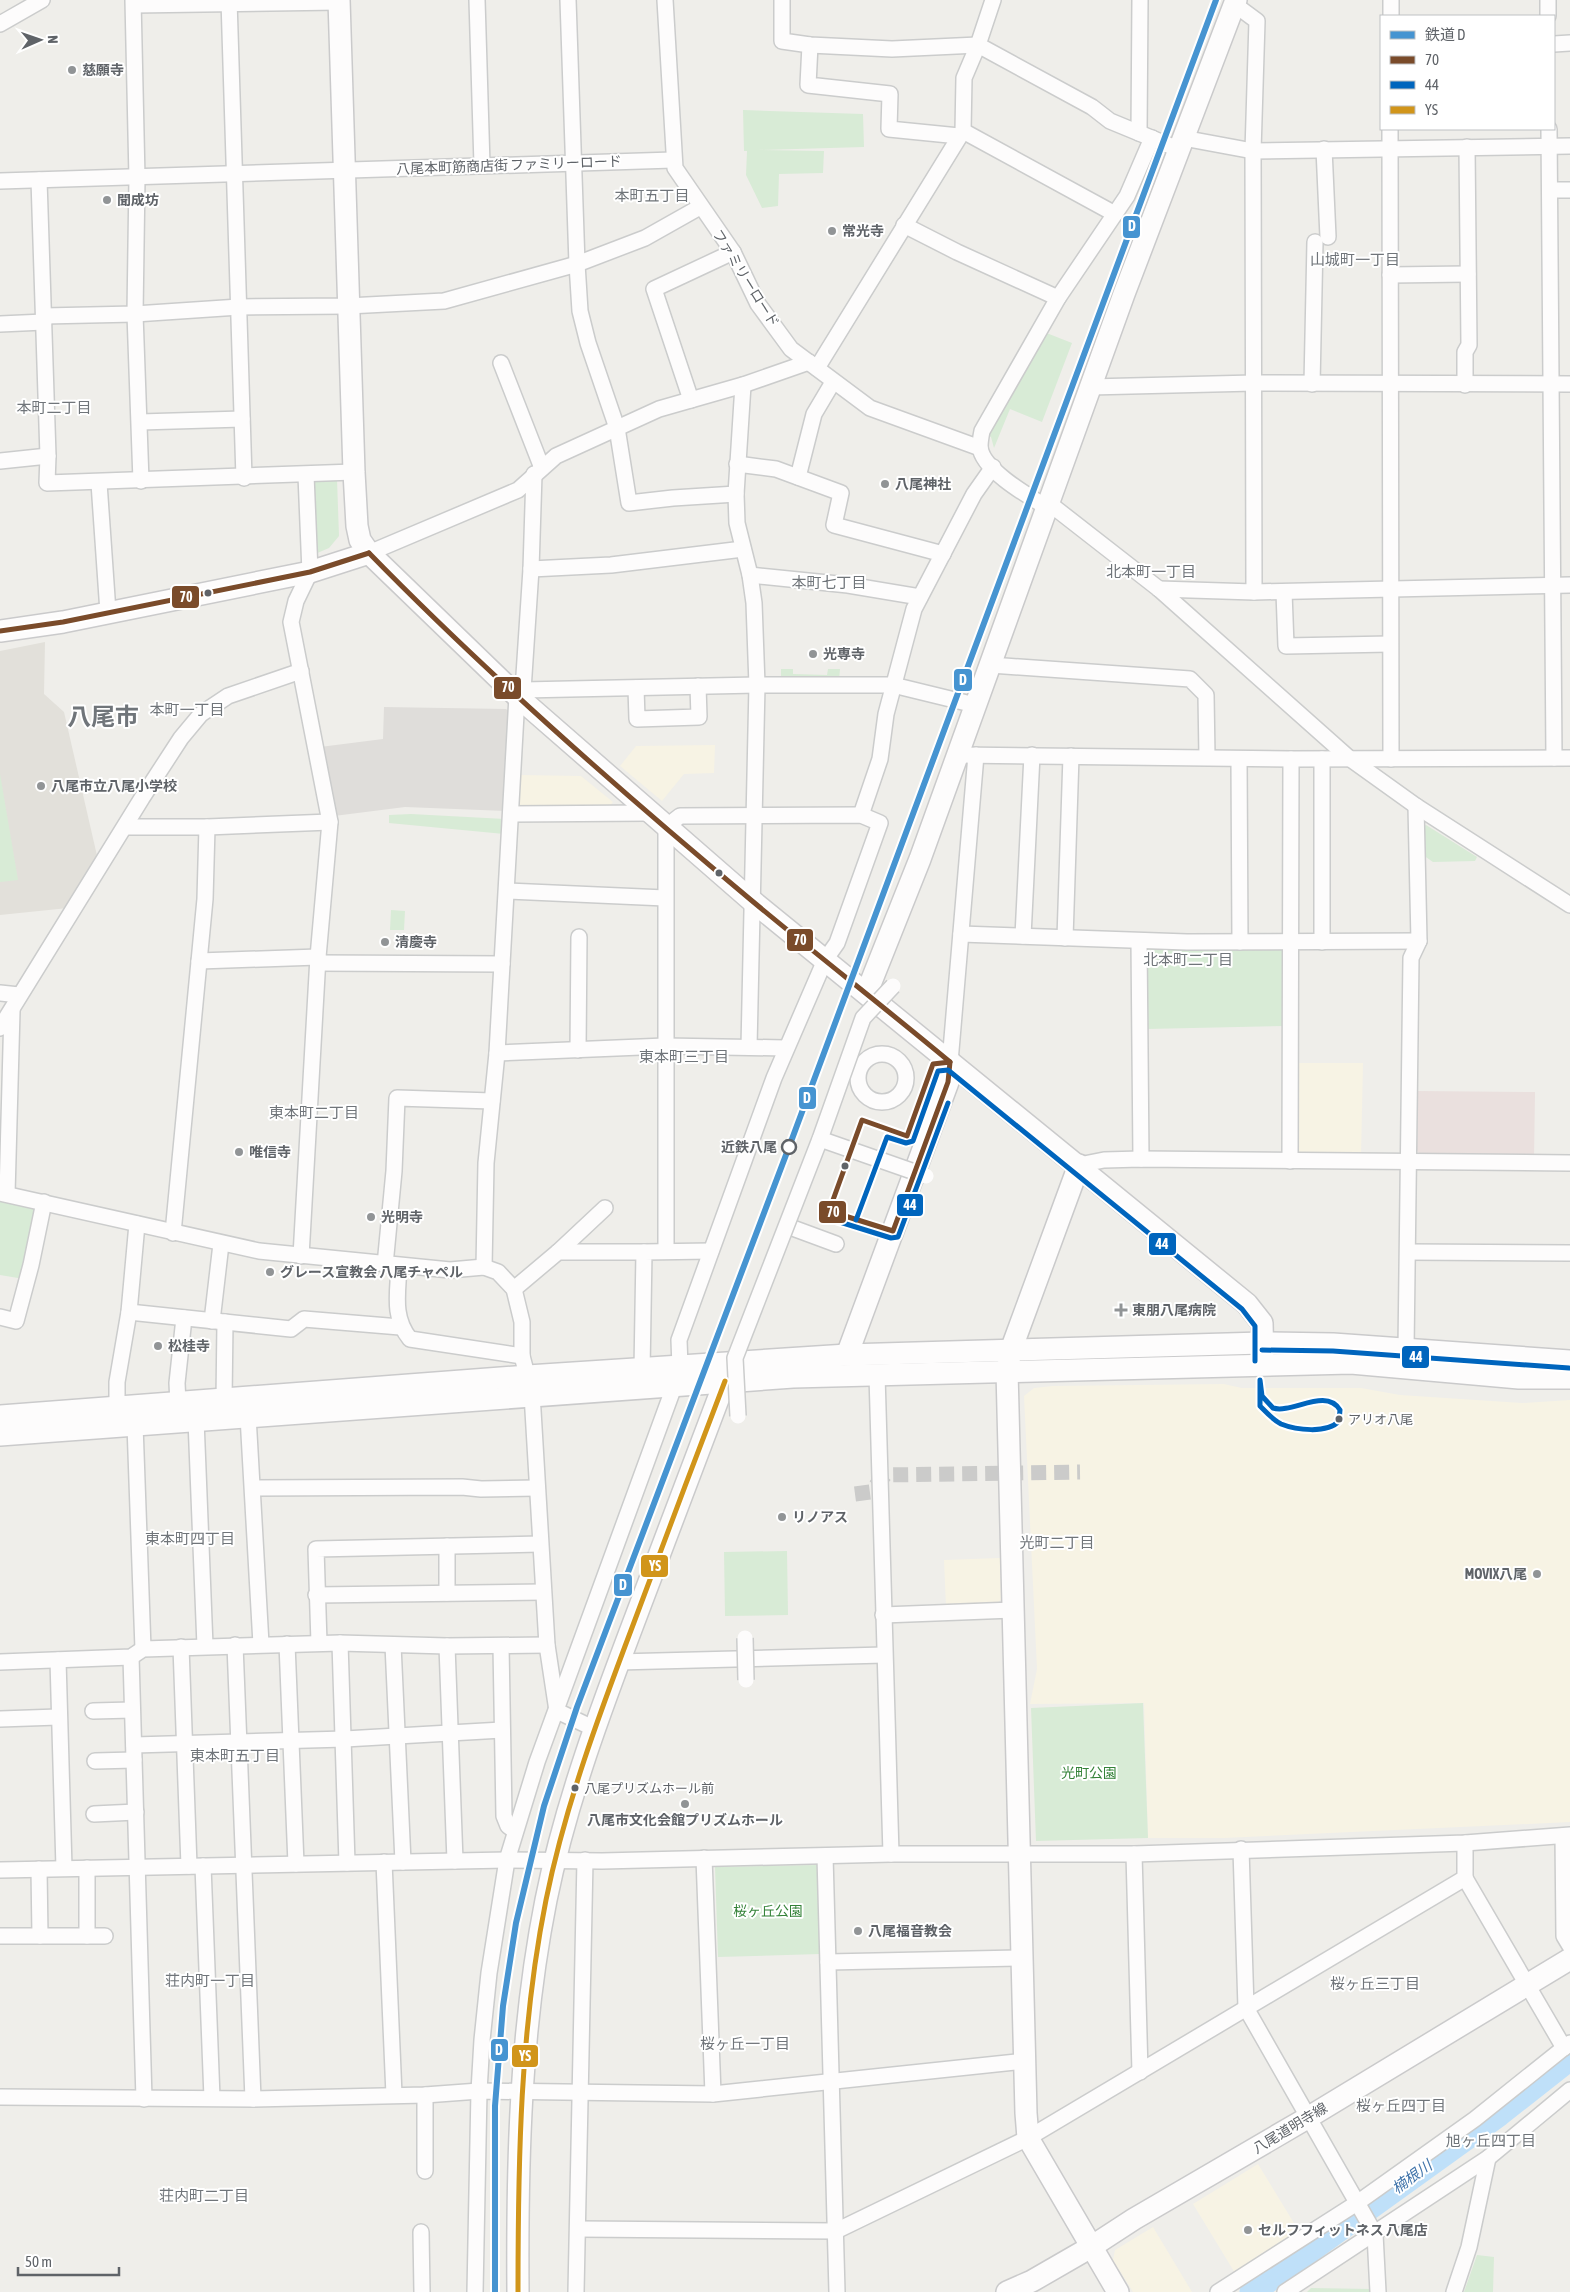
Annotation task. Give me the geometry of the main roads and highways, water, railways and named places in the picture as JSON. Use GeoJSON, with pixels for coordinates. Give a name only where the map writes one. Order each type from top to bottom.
{"type":"FeatureCollection","features":[{"type":"Feature","properties":{"kind":"waterway","name":"楠根川"},"geometry":{"type":"LineString","coordinates":[[1252,2292],[1499,2114],[1570,2058]]}},
{"type":"Feature","properties":{"kind":"tunnel"},"geometry":{"type":"LineString","coordinates":[[855,1494],[870,1492],[885,1475],[1080,1472]]}},
{"type":"Feature","properties":{"kind":"rail line","name":"D"},"geometry":{"type":"LineString","coordinates":[[495,2292],[495,2106],[503,2006],[516,1923],[544,1806],[577,1707],[789,1147],[1216,0]]}},
{"type":"Feature","properties":{"kind":"place","name":"慈願寺"},"geometry":{"type":"Point","coordinates":[72,70]}},
{"type":"Feature","properties":{"kind":"place","name":"聞成坊"},"geometry":{"type":"Point","coordinates":[107,200]}},
{"type":"Feature","properties":{"kind":"place","name":"常光寺"},"geometry":{"type":"Point","coordinates":[832,231]}},
{"type":"Feature","properties":{"kind":"place","name":"八尾神社"},"geometry":{"type":"Point","coordinates":[885,484]}},
{"type":"Feature","properties":{"kind":"place","name":"光専寺"},"geometry":{"type":"Point","coordinates":[813,654]}},
{"type":"Feature","properties":{"kind":"place","name":"八尾市立八尾小学校"},"geometry":{"type":"Point","coordinates":[41,786]}},
{"type":"Feature","properties":{"kind":"place","name":"清慶寺"},"geometry":{"type":"Point","coordinates":[385,942]}},
{"type":"Feature","properties":{"kind":"place","name":"近鉄八尾"},"geometry":{"type":"Point","coordinates":[789,1147]}},
{"type":"Feature","properties":{"kind":"place","name":"唯信寺"},"geometry":{"type":"Point","coordinates":[239,1152]}},
{"type":"Feature","properties":{"kind":"place","name":"光明寺"},"geometry":{"type":"Point","coordinates":[371,1217]}},
{"type":"Feature","properties":{"kind":"place","name":"グレース宣教会 八尾チャペル"},"geometry":{"type":"Point","coordinates":[270,1272]}},
{"type":"Feature","properties":{"kind":"place","name":"東朋八尾病院"},"geometry":{"type":"Point","coordinates":[1121,1310]}},
{"type":"Feature","properties":{"kind":"place","name":"松桂寺"},"geometry":{"type":"Point","coordinates":[158,1346]}},
{"type":"Feature","properties":{"kind":"place","name":"アリオ八尾"},"geometry":{"type":"Point","coordinates":[1339,1419]}},
{"type":"Feature","properties":{"kind":"place","name":"リノアス"},"geometry":{"type":"Point","coordinates":[782,1517]}},
{"type":"Feature","properties":{"kind":"place","name":"MOVIX八尾"},"geometry":{"type":"Point","coordinates":[1537,1574]}},
{"type":"Feature","properties":{"kind":"place","name":"八尾プリズムホール前"},"geometry":{"type":"Point","coordinates":[575,1788]}},
{"type":"Feature","properties":{"kind":"place","name":"八尾市文化会館プリズムホール"},"geometry":{"type":"Point","coordinates":[685,1804]}},
{"type":"Feature","properties":{"kind":"place","name":"八尾福音教会"},"geometry":{"type":"Point","coordinates":[858,1931]}},
{"type":"Feature","properties":{"kind":"place","name":"セルフフィットネス 八尾店"},"geometry":{"type":"Point","coordinates":[1248,2230]}},
{"type":"Feature","properties":{"kind":"district","name":"本町五丁目"},"geometry":{"type":"Point","coordinates":[652,196]}},
{"type":"Feature","properties":{"kind":"district","name":"山城町一丁目"},"geometry":{"type":"Point","coordinates":[1355,260]}},
{"type":"Feature","properties":{"kind":"district","name":"本町二丁目"},"geometry":{"type":"Point","coordinates":[54,408]}},
{"type":"Feature","properties":{"kind":"district","name":"北本町一丁目"},"geometry":{"type":"Point","coordinates":[1151,572]}},
{"type":"Feature","properties":{"kind":"district","name":"本町七丁目"},"geometry":{"type":"Point","coordinates":[829,583]}},
{"type":"Feature","properties":{"kind":"district","name":"本町一丁目"},"geometry":{"type":"Point","coordinates":[187,710]}},
{"type":"Feature","properties":{"kind":"district","name":"八尾市"},"geometry":{"type":"Point","coordinates":[103,717]}},
{"type":"Feature","properties":{"kind":"district","name":"北本町二丁目"},"geometry":{"type":"Point","coordinates":[1188,960]}},
{"type":"Feature","properties":{"kind":"district","name":"東本町三丁目"},"geometry":{"type":"Point","coordinates":[684,1057]}},
{"type":"Feature","properties":{"kind":"district","name":"東本町二丁目"},"geometry":{"type":"Point","coordinates":[314,1113]}},
{"type":"Feature","properties":{"kind":"district","name":"東本町四丁目"},"geometry":{"type":"Point","coordinates":[190,1539]}},
{"type":"Feature","properties":{"kind":"district","name":"光町二丁目"},"geometry":{"type":"Point","coordinates":[1057,1543]}},
{"type":"Feature","properties":{"kind":"district","name":"東本町五丁目"},"geometry":{"type":"Point","coordinates":[235,1756]}},
{"type":"Feature","properties":{"kind":"district","name":"荘内町一丁目"},"geometry":{"type":"Point","coordinates":[210,1981]}},
{"type":"Feature","properties":{"kind":"district","name":"桜ヶ丘三丁目"},"geometry":{"type":"Point","coordinates":[1375,1984]}},
{"type":"Feature","properties":{"kind":"district","name":"桜ヶ丘一丁目"},"geometry":{"type":"Point","coordinates":[745,2044]}},
{"type":"Feature","properties":{"kind":"district","name":"桜ヶ丘四丁目"},"geometry":{"type":"Point","coordinates":[1401,2106]}},
{"type":"Feature","properties":{"kind":"district","name":"旭ヶ丘四丁目"},"geometry":{"type":"Point","coordinates":[1491,2141]}},
{"type":"Feature","properties":{"kind":"district","name":"荘内町二丁目"},"geometry":{"type":"Point","coordinates":[204,2196]}},
{"type":"Feature","properties":{"kind":"park label","name":"光町公園"},"geometry":{"type":"Point","coordinates":[1089,1773]}},
{"type":"Feature","properties":{"kind":"park label","name":"桜ヶ丘公園"},"geometry":{"type":"Point","coordinates":[768,1911]}}]}
